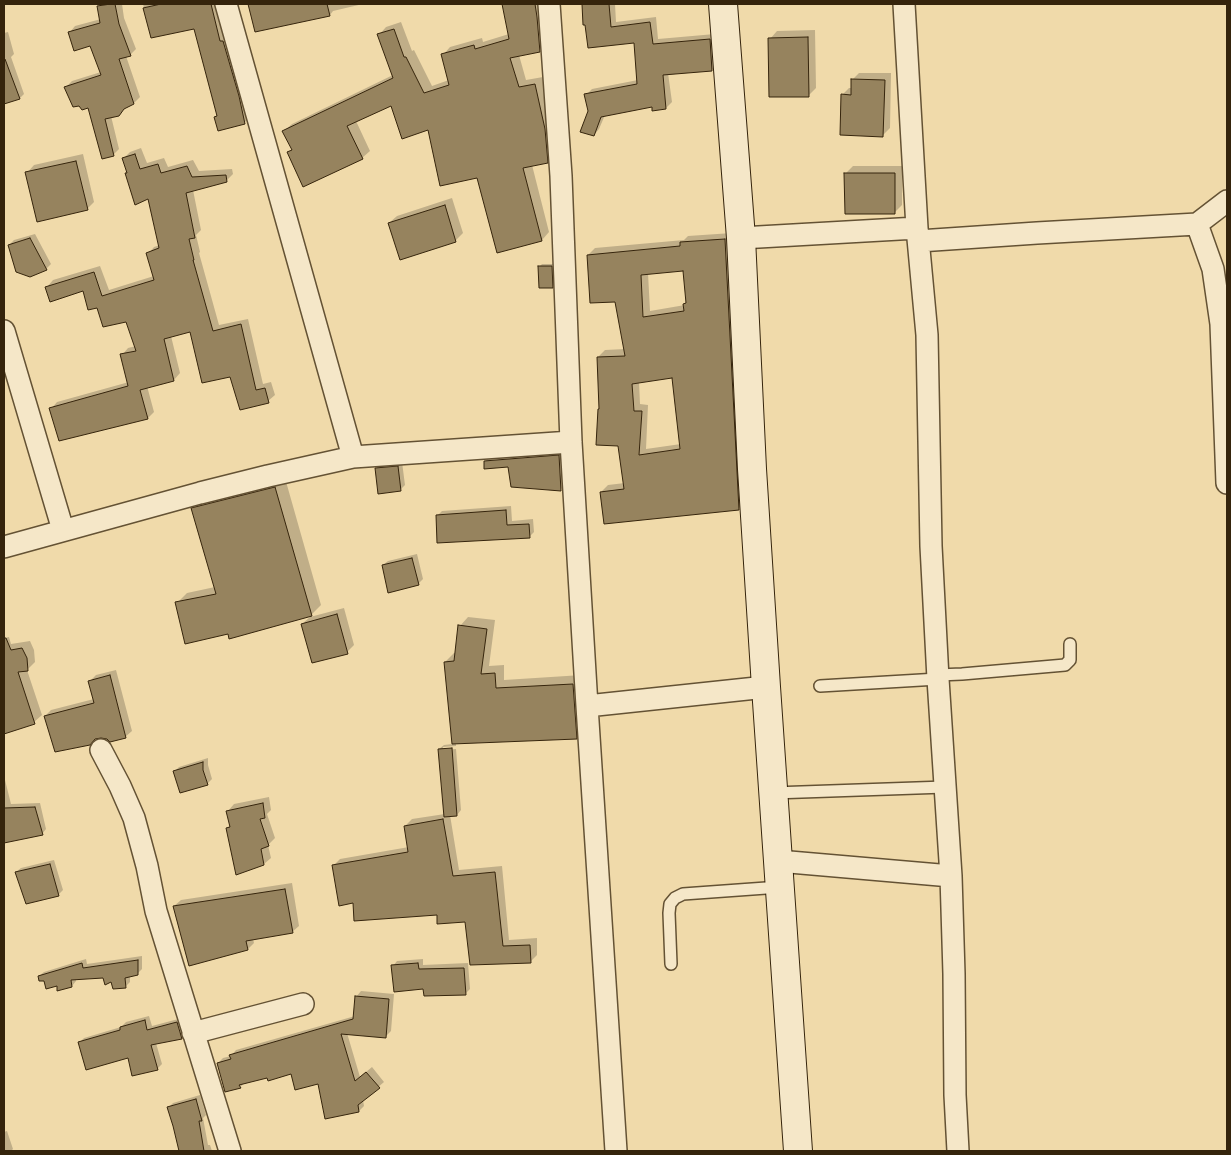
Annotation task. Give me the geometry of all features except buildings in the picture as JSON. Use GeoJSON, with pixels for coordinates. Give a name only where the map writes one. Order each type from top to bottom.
{"type":"FeatureCollection","features":[{"type":"Feature","properties":{"kind":"street"},"geometry":{"type":"LineString","coordinates":[[226,4],[353,457]]}},
{"type":"Feature","properties":{"kind":"street"},"geometry":{"type":"LineString","coordinates":[[549,4],[561,176],[571,442],[616,1151]]}},
{"type":"Feature","properties":{"kind":"street"},"geometry":{"type":"LineString","coordinates":[[724,4],[741,238],[752,469],[766,687],[798,1151]]}},
{"type":"Feature","properties":{"kind":"street"},"geometry":{"type":"LineString","coordinates":[[904,4],[918,235],[927,335],[931,546],[952,876],[955,1095],[958,1151]]}},
{"type":"Feature","properties":{"kind":"street"},"geometry":{"type":"LineString","coordinates":[[741,238],[1037,232],[1197,224],[1227,201]]}},
{"type":"Feature","properties":{"kind":"street"},"geometry":{"type":"LineString","coordinates":[[1197,224],[1213,269],[1221,324],[1227,483]]}},
{"type":"Feature","properties":{"kind":"street"},"geometry":{"type":"LineString","coordinates":[[4,331],[64,530]]}},
{"type":"Feature","properties":{"kind":"street"},"geometry":{"type":"LineString","coordinates":[[4,547],[200,492],[353,457],[571,442]]}},
{"type":"Feature","properties":{"kind":"street"},"geometry":{"type":"LineString","coordinates":[[587,706],[766,687]]}},
{"type":"Feature","properties":{"kind":"street"},"geometry":{"type":"LineString","coordinates":[[101,750],[134,818],[147,866],[156,911],[230,1151]]}},
{"type":"Feature","properties":{"kind":"street"},"geometry":{"type":"LineString","coordinates":[[779,874],[952,876]]}},
{"type":"Feature","properties":{"kind":"street"},"geometry":{"type":"LineString","coordinates":[[193,1032],[303,1004]]}},
{"type":"Feature","properties":{"kind":"lane"},"geometry":{"type":"LineString","coordinates":[[820,686],[1065,665],[1070,660],[1070,644]]}},
{"type":"Feature","properties":{"kind":"lane"},"geometry":{"type":"LineString","coordinates":[[773,793],[945,787]]}},
{"type":"Feature","properties":{"kind":"lane"},"geometry":{"type":"LineString","coordinates":[[671,964],[669,913],[670,904],[675,898],[683,894],[779,874]]}}]}
